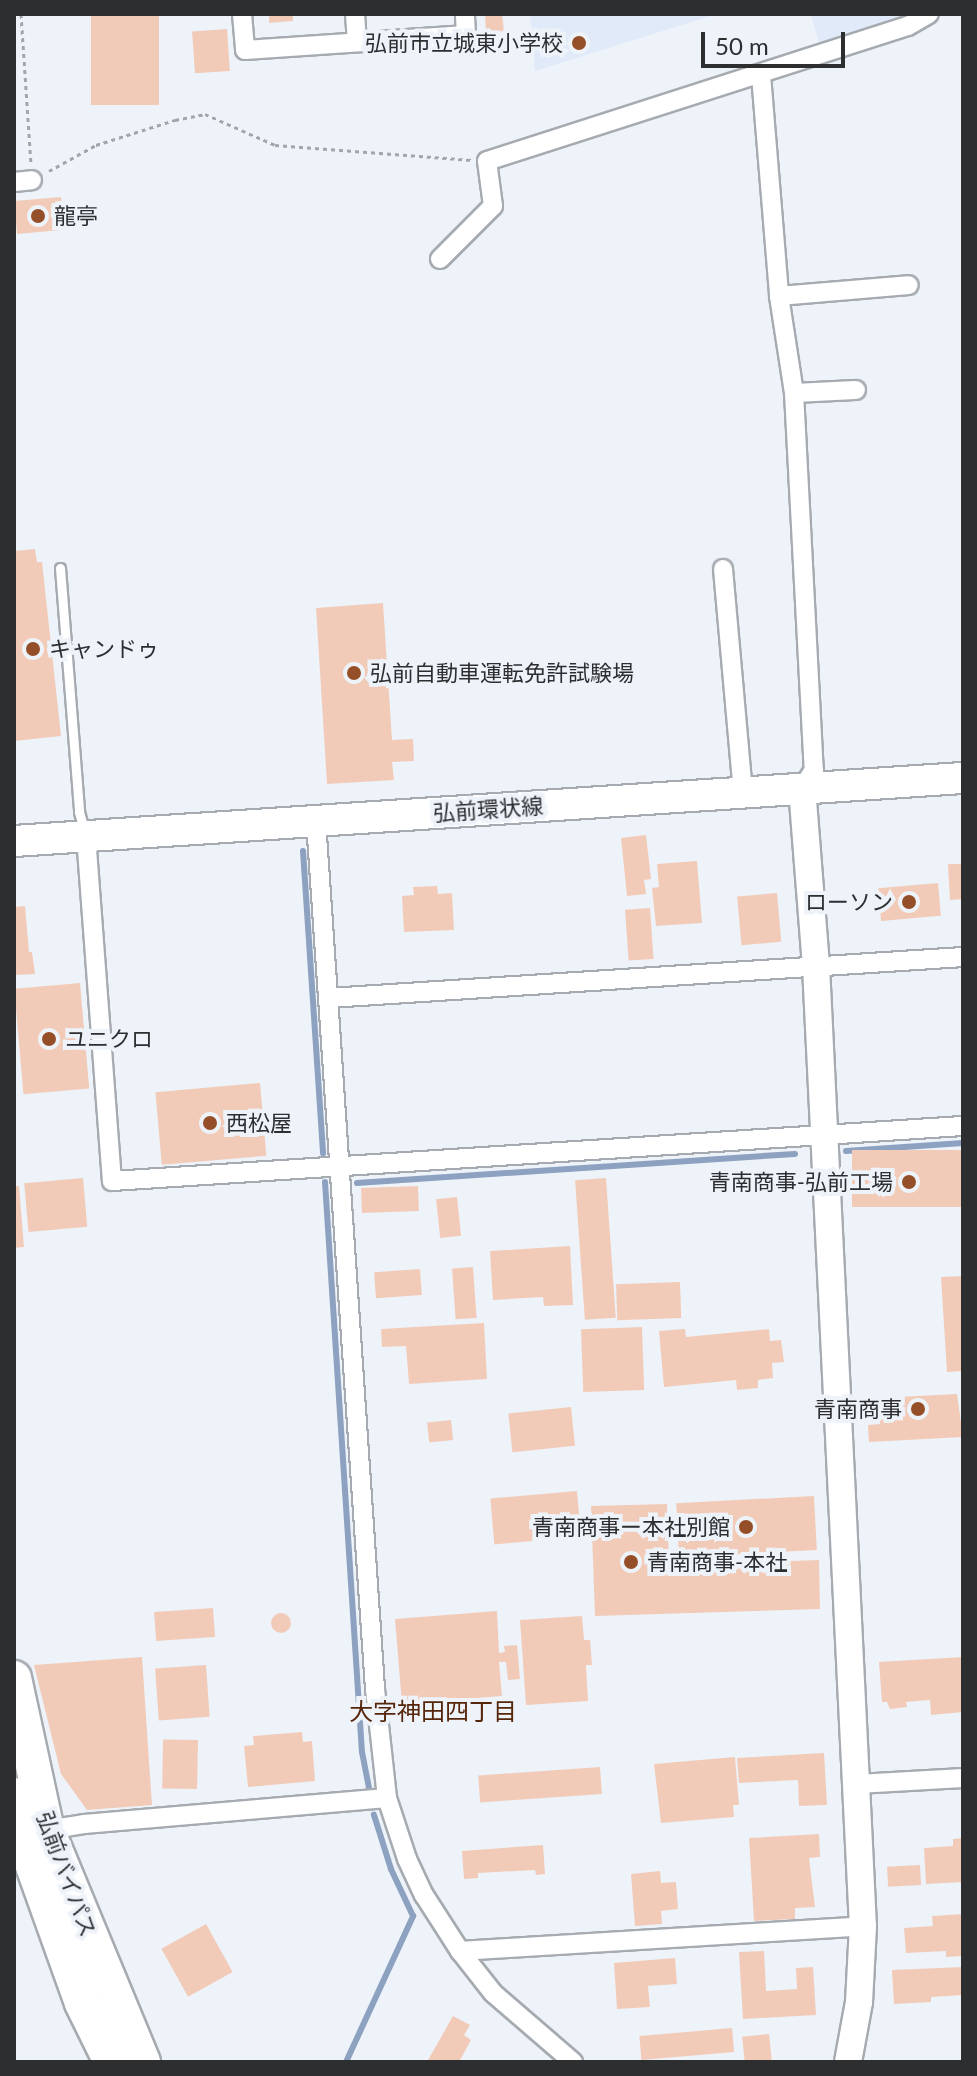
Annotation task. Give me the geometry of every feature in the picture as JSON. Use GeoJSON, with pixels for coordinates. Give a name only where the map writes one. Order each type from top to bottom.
{"type":"FeatureCollection","features":[{"type":"Feature","properties":{"kind":"highway","name":"弘前バイパス"},"geometry":{"type":"LineString","coordinates":[[14,1678],[47,1830],[47,1866],[82,2003],[111,2062]]}},
{"type":"Feature","properties":{"kind":"highway","name":"弘前バイパス"},"geometry":{"type":"LineString","coordinates":[[14,1795],[143,2062]]}},
{"type":"Feature","properties":{"kind":"highway"},"geometry":{"type":"LineString","coordinates":[[47,1866],[58,1982],[87,2062]]}},
{"type":"Feature","properties":{"kind":"highway"},"geometry":{"type":"LineString","coordinates":[[47,1866],[162,2062]]}},
{"type":"Feature","properties":{"kind":"main road","name":"弘前環状線"},"geometry":{"type":"LineString","coordinates":[[14,841],[963,778]]}},
{"type":"Feature","properties":{"kind":"street"},"geometry":{"type":"LineString","coordinates":[[242,14],[245,50],[466,35],[465,14]]}},
{"type":"Feature","properties":{"kind":"street"},"geometry":{"type":"LineString","coordinates":[[355,14],[357,42]]}},
{"type":"Feature","properties":{"kind":"street"},"geometry":{"type":"LineString","coordinates":[[440,259],[493,206],[487,161],[761,75],[908,26],[929,14]]}},
{"type":"Feature","properties":{"kind":"street"},"geometry":{"type":"LineString","coordinates":[[761,75],[779,296],[794,393],[814,770],[802,788],[816,966],[863,1926],[859,2002],[848,2062]]}},
{"type":"Feature","properties":{"kind":"street"},"geometry":{"type":"LineString","coordinates":[[779,296],[909,285]]}},
{"type":"Feature","properties":{"kind":"street"},"geometry":{"type":"LineString","coordinates":[[794,393],[856,390]]}},
{"type":"Feature","properties":{"kind":"street"},"geometry":{"type":"LineString","coordinates":[[723,569],[743,793]]}},
{"type":"Feature","properties":{"kind":"street"},"geometry":{"type":"LineString","coordinates":[[316,821],[375,1689],[387,1798],[413,1871],[460,1951],[493,1993],[573,2062]]}},
{"type":"Feature","properties":{"kind":"street"},"geometry":{"type":"LineString","coordinates":[[86,836],[112,1181],[963,1126]]}},
{"type":"Feature","properties":{"kind":"street"},"geometry":{"type":"LineString","coordinates":[[329,998],[963,957]]}},
{"type":"Feature","properties":{"kind":"street"},"geometry":{"type":"LineString","coordinates":[[857,1784],[963,1778]]}},
{"type":"Feature","properties":{"kind":"street"},"geometry":{"type":"LineString","coordinates":[[47,1830],[84,1824],[387,1798]]}},
{"type":"Feature","properties":{"kind":"street"},"geometry":{"type":"LineString","coordinates":[[460,1951],[863,1926]]}},
{"type":"Feature","properties":{"kind":"lane"},"geometry":{"type":"LineString","coordinates":[[60,568],[79,812],[86,836]]}},
{"type":"Feature","properties":{"kind":"path"},"geometry":{"type":"LineString","coordinates":[[21,14],[23,181],[96,145],[175,120],[205,114],[275,145],[487,161]]}},
{"type":"Feature","properties":{"kind":"shaded area","name":"弘前市立城東小学校"},"geometry":{"type":"Polygon","coordinates":[[[530,14],[717,14],[535,71],[530,14]]]}},
{"type":"Feature","properties":{"kind":"shaded area"},"geometry":{"type":"Polygon","coordinates":[[[811,14],[921,14],[821,50],[811,14]]]}},
{"type":"Feature","properties":{"kind":"building"},"geometry":{"type":"Polygon","coordinates":[[[91,14],[159,14],[159,105],[91,105],[91,14]]]}},
{"type":"Feature","properties":{"kind":"building"},"geometry":{"type":"Polygon","coordinates":[[[269,14],[293,14],[293,21],[269,23],[269,14]]]}},
{"type":"Feature","properties":{"kind":"building"},"geometry":{"type":"Polygon","coordinates":[[[485,14],[502,14],[504,31],[486,33],[485,14]]]}},
{"type":"Feature","properties":{"kind":"building"},"geometry":{"type":"Polygon","coordinates":[[[227,29],[230,71],[195,73],[192,31],[227,29]]]}},
{"type":"Feature","properties":{"kind":"building","name":"龍亭"},"geometry":{"type":"Polygon","coordinates":[[[61,197],[64,230],[17,234],[14,201],[61,197]]]}},
{"type":"Feature","properties":{"kind":"building","name":"キャンドゥ"},"geometry":{"type":"Polygon","coordinates":[[[35,549],[37,562],[42,562],[61,736],[14,741],[14,551],[35,549]]]}},
{"type":"Feature","properties":{"kind":"building","name":"弘前自動車運転免許試験場"},"geometry":{"type":"Polygon","coordinates":[[[383,603],[392,740],[413,739],[414,761],[392,762],[394,780],[327,784],[316,608],[383,603]]]}},
{"type":"Feature","properties":{"kind":"building"},"geometry":{"type":"Polygon","coordinates":[[[646,835],[651,879],[644,880],[646,894],[627,896],[621,838],[646,835]]]}},
{"type":"Feature","properties":{"kind":"building"},"geometry":{"type":"Polygon","coordinates":[[[697,861],[702,923],[656,926],[652,888],[659,887],[657,864],[697,861]]]}},
{"type":"Feature","properties":{"kind":"building"},"geometry":{"type":"Polygon","coordinates":[[[948,864],[963,864],[963,899],[950,900],[948,864]]]}},
{"type":"Feature","properties":{"kind":"building","name":"ローソン"},"geometry":{"type":"Polygon","coordinates":[[[938,883],[941,916],[881,921],[878,888],[938,883]]]}},
{"type":"Feature","properties":{"kind":"building"},"geometry":{"type":"Polygon","coordinates":[[[437,886],[438,894],[452,893],[454,930],[404,932],[402,896],[414,895],[413,887],[437,886]]]}},
{"type":"Feature","properties":{"kind":"building"},"geometry":{"type":"Polygon","coordinates":[[[777,893],[781,942],[741,945],[737,896],[777,893]]]}},
{"type":"Feature","properties":{"kind":"building"},"geometry":{"type":"Polygon","coordinates":[[[25,906],[29,952],[32,952],[35,974],[14,975],[14,907],[25,906]]]}},
{"type":"Feature","properties":{"kind":"building"},"geometry":{"type":"Polygon","coordinates":[[[650,908],[654,959],[629,961],[625,910],[650,908]]]}},
{"type":"Feature","properties":{"kind":"building","name":"ユニクロ"},"geometry":{"type":"Polygon","coordinates":[[[80,983],[89,1089],[23,1094],[14,989],[80,983]]]}},
{"type":"Feature","properties":{"kind":"building","name":"西松屋"},"geometry":{"type":"Polygon","coordinates":[[[260,1083],[266,1156],[162,1165],[155,1092],[260,1083]]]}},
{"type":"Feature","properties":{"kind":"building","name":"青南商事-弘前工場"},"geometry":{"type":"Polygon","coordinates":[[[852,1150],[963,1150],[963,1207],[852,1207],[852,1150]]]}},
{"type":"Feature","properties":{"kind":"building"},"geometry":{"type":"Polygon","coordinates":[[[83,1178],[87,1227],[28,1232],[24,1183],[83,1178]]]}},
{"type":"Feature","properties":{"kind":"building"},"geometry":{"type":"Polygon","coordinates":[[[606,1178],[616,1318],[585,1320],[575,1180],[606,1178]]]}},
{"type":"Feature","properties":{"kind":"building"},"geometry":{"type":"Polygon","coordinates":[[[14,1186],[19,1186],[24,1247],[14,1248],[14,1186]]]}},
{"type":"Feature","properties":{"kind":"building"},"geometry":{"type":"Polygon","coordinates":[[[418,1186],[419,1211],[362,1213],[361,1188],[418,1186]]]}},
{"type":"Feature","properties":{"kind":"building"},"geometry":{"type":"Polygon","coordinates":[[[457,1197],[461,1236],[440,1238],[436,1199],[457,1197]]]}},
{"type":"Feature","properties":{"kind":"building"},"geometry":{"type":"Polygon","coordinates":[[[570,1246],[573,1305],[544,1306],[543,1297],[493,1300],[490,1251],[570,1246]]]}},
{"type":"Feature","properties":{"kind":"building"},"geometry":{"type":"Polygon","coordinates":[[[473,1267],[477,1318],[456,1319],[452,1268],[473,1267]]]}},
{"type":"Feature","properties":{"kind":"building"},"geometry":{"type":"Polygon","coordinates":[[[420,1269],[422,1295],[376,1298],[374,1272],[420,1269]]]}},
{"type":"Feature","properties":{"kind":"building"},"geometry":{"type":"Polygon","coordinates":[[[963,1276],[963,1371],[947,1372],[941,1277],[963,1276]]]}},
{"type":"Feature","properties":{"kind":"building"},"geometry":{"type":"Polygon","coordinates":[[[680,1282],[681,1318],[617,1320],[616,1284],[680,1282]]]}},
{"type":"Feature","properties":{"kind":"building"},"geometry":{"type":"Polygon","coordinates":[[[484,1323],[487,1379],[409,1384],[406,1346],[382,1347],[381,1329],[484,1323]]]}},
{"type":"Feature","properties":{"kind":"building"},"geometry":{"type":"Polygon","coordinates":[[[642,1327],[644,1390],[583,1392],[581,1329],[642,1327]]]}},
{"type":"Feature","properties":{"kind":"building"},"geometry":{"type":"Polygon","coordinates":[[[685,1329],[686,1337],[769,1329],[770,1341],[781,1340],[784,1362],[772,1363],[773,1378],[758,1380],[758,1388],[737,1390],[736,1380],[664,1387],[659,1331],[685,1329]]]}},
{"type":"Feature","properties":{"kind":"building","name":"青南商事"},"geometry":{"type":"Polygon","coordinates":[[[957,1394],[963,1437],[869,1442],[868,1425],[880,1424],[878,1398],[957,1394]]]}},
{"type":"Feature","properties":{"kind":"building"},"geometry":{"type":"Polygon","coordinates":[[[571,1407],[575,1446],[512,1452],[508,1414],[571,1407]]]}},
{"type":"Feature","properties":{"kind":"building"},"geometry":{"type":"Polygon","coordinates":[[[451,1420],[453,1440],[429,1442],[427,1423],[451,1420]]]}},
{"type":"Feature","properties":{"kind":"building"},"geometry":{"type":"Polygon","coordinates":[[[577,1491],[581,1537],[494,1544],[490,1499],[577,1491]]]}},
{"type":"Feature","properties":{"kind":"building","name":"青南商事-本社"},"geometry":{"type":"Polygon","coordinates":[[[814,1496],[817,1550],[679,1557],[676,1503],[814,1496]]]}},
{"type":"Feature","properties":{"kind":"building","name":"青南商事-本社"},"geometry":{"type":"Polygon","coordinates":[[[667,1504],[669,1565],[819,1560],[820,1609],[595,1616],[591,1506],[667,1504]]]}},
{"type":"Feature","properties":{"kind":"building"},"geometry":{"type":"Polygon","coordinates":[[[213,1608],[215,1637],[156,1641],[154,1612],[213,1608]]]}},
{"type":"Feature","properties":{"kind":"building"},"geometry":{"type":"Polygon","coordinates":[[[497,1611],[499,1653],[505,1652],[504,1646],[517,1645],[520,1679],[508,1680],[506,1662],[499,1662],[502,1696],[402,1704],[395,1619],[497,1611]]]}},
{"type":"Feature","properties":{"kind":"building"},"geometry":{"type":"Polygon","coordinates":[[[277,1613],[285,1613],[291,1623],[285,1633],[277,1633],[271,1627],[271,1619],[277,1613]]]}},
{"type":"Feature","properties":{"kind":"building"},"geometry":{"type":"Polygon","coordinates":[[[582,1616],[584,1640],[590,1640],[592,1665],[586,1665],[588,1701],[526,1705],[520,1620],[582,1616]]]}},
{"type":"Feature","properties":{"kind":"building"},"geometry":{"type":"Polygon","coordinates":[[[142,1657],[152,1805],[87,1810],[61,1774],[34,1665],[142,1657]]]}},
{"type":"Feature","properties":{"kind":"building"},"geometry":{"type":"Polygon","coordinates":[[[963,1657],[963,1712],[931,1715],[930,1700],[906,1702],[907,1707],[890,1709],[887,1702],[882,1702],[879,1662],[963,1657]]]}},
{"type":"Feature","properties":{"kind":"building"},"geometry":{"type":"Polygon","coordinates":[[[206,1665],[210,1717],[159,1720],[155,1669],[206,1665]]]}},
{"type":"Feature","properties":{"kind":"building"},"geometry":{"type":"Polygon","coordinates":[[[302,1732],[303,1742],[312,1741],[315,1781],[248,1787],[244,1746],[254,1745],[253,1736],[302,1732]]]}},
{"type":"Feature","properties":{"kind":"building"},"geometry":{"type":"Polygon","coordinates":[[[163,1739],[198,1740],[197,1789],[162,1788],[163,1739]]]}},
{"type":"Feature","properties":{"kind":"building"},"geometry":{"type":"Polygon","coordinates":[[[824,1753],[827,1805],[799,1806],[798,1780],[739,1783],[737,1758],[824,1753]]]}},
{"type":"Feature","properties":{"kind":"building"},"geometry":{"type":"Polygon","coordinates":[[[735,1757],[739,1805],[733,1805],[734,1817],[661,1823],[654,1764],[735,1757]]]}},
{"type":"Feature","properties":{"kind":"building"},"geometry":{"type":"Polygon","coordinates":[[[600,1767],[602,1794],[480,1802],[478,1776],[600,1767]]]}},
{"type":"Feature","properties":{"kind":"building"},"geometry":{"type":"Polygon","coordinates":[[[819,1834],[820,1857],[809,1858],[815,1907],[795,1908],[795,1919],[754,1921],[749,1838],[819,1834]]]}},
{"type":"Feature","properties":{"kind":"building"},"geometry":{"type":"Polygon","coordinates":[[[963,1838],[963,1882],[926,1884],[924,1848],[953,1846],[953,1839],[963,1838]]]}},
{"type":"Feature","properties":{"kind":"building"},"geometry":{"type":"Polygon","coordinates":[[[543,1845],[545,1874],[536,1875],[535,1870],[478,1873],[478,1878],[464,1879],[462,1851],[543,1845]]]}},
{"type":"Feature","properties":{"kind":"building"},"geometry":{"type":"Polygon","coordinates":[[[920,1865],[921,1885],[888,1887],[887,1867],[920,1865]]]}},
{"type":"Feature","properties":{"kind":"building"},"geometry":{"type":"Polygon","coordinates":[[[660,1871],[661,1883],[676,1882],[678,1909],[661,1911],[662,1924],[635,1926],[631,1874],[660,1871]]]}},
{"type":"Feature","properties":{"kind":"building"},"geometry":{"type":"Polygon","coordinates":[[[963,1914],[963,1956],[946,1957],[946,1951],[906,1953],[904,1928],[933,1926],[932,1916],[963,1914]]]}},
{"type":"Feature","properties":{"kind":"building"},"geometry":{"type":"Polygon","coordinates":[[[206,1924],[233,1972],[188,1997],[161,1949],[206,1924]]]}},
{"type":"Feature","properties":{"kind":"building"},"geometry":{"type":"Polygon","coordinates":[[[764,1951],[766,1991],[797,1989],[796,1968],[813,1967],[816,2015],[743,2019],[739,1952],[764,1951]]]}},
{"type":"Feature","properties":{"kind":"building"},"geometry":{"type":"Polygon","coordinates":[[[675,1958],[677,1984],[648,1986],[650,2007],[617,2009],[614,1963],[675,1958]]]}},
{"type":"Feature","properties":{"kind":"building"},"geometry":{"type":"Polygon","coordinates":[[[963,1967],[963,1995],[931,1997],[931,2002],[894,2004],[892,1970],[963,1967]]]}},
{"type":"Feature","properties":{"kind":"building"},"geometry":{"type":"Polygon","coordinates":[[[453,2016],[470,2025],[464,2035],[471,2040],[459,2062],[427,2062],[453,2016]]]}},
{"type":"Feature","properties":{"kind":"building"},"geometry":{"type":"Polygon","coordinates":[[[732,2028],[734,2052],[641,2060],[639,2036],[732,2028]]]}},
{"type":"Feature","properties":{"kind":"building"},"geometry":{"type":"Polygon","coordinates":[[[769,2034],[772,2062],[745,2062],[742,2037],[769,2034]]]}},
{"type":"Feature","properties":{"kind":"waterway"},"geometry":{"type":"LineString","coordinates":[[303,851],[323,1153]]}},
{"type":"Feature","properties":{"kind":"waterway"},"geometry":{"type":"LineString","coordinates":[[846,1151],[963,1143]]}},
{"type":"Feature","properties":{"kind":"waterway"},"geometry":{"type":"LineString","coordinates":[[357,1183],[795,1154]]}},
{"type":"Feature","properties":{"kind":"waterway"},"geometry":{"type":"LineString","coordinates":[[325,1182],[362,1752],[369,1788]]}},
{"type":"Feature","properties":{"kind":"waterway"},"geometry":{"type":"LineString","coordinates":[[346,2062],[413,1916],[391,1869],[374,1815]]}},
{"type":"Feature","properties":{"kind":"place","name":"弘前市立城東小学校"},"geometry":{"type":"Point","coordinates":[579,43]}},
{"type":"Feature","properties":{"kind":"place","name":"龍亭"},"geometry":{"type":"Point","coordinates":[38,216]}},
{"type":"Feature","properties":{"kind":"place","name":"キャンドゥ"},"geometry":{"type":"Point","coordinates":[33,649]}},
{"type":"Feature","properties":{"kind":"place","name":"弘前自動車運転免許試験場"},"geometry":{"type":"Point","coordinates":[354,673]}},
{"type":"Feature","properties":{"kind":"place","name":"ローソン"},"geometry":{"type":"Point","coordinates":[909,902]}},
{"type":"Feature","properties":{"kind":"place","name":"ユニクロ"},"geometry":{"type":"Point","coordinates":[49,1039]}},
{"type":"Feature","properties":{"kind":"place","name":"西松屋"},"geometry":{"type":"Point","coordinates":[210,1123]}},
{"type":"Feature","properties":{"kind":"place","name":"青南商事-弘前工場"},"geometry":{"type":"Point","coordinates":[909,1182]}},
{"type":"Feature","properties":{"kind":"place","name":"青南商事"},"geometry":{"type":"Point","coordinates":[918,1409]}},
{"type":"Feature","properties":{"kind":"place","name":"青南商事ー本社別館"},"geometry":{"type":"Point","coordinates":[746,1527]}},
{"type":"Feature","properties":{"kind":"place","name":"青南商事-本社"},"geometry":{"type":"Point","coordinates":[631,1562]}},
{"type":"Feature","properties":{"kind":"district","name":"大字神田四丁目"},"geometry":{"type":"Point","coordinates":[433,1711]}}]}
